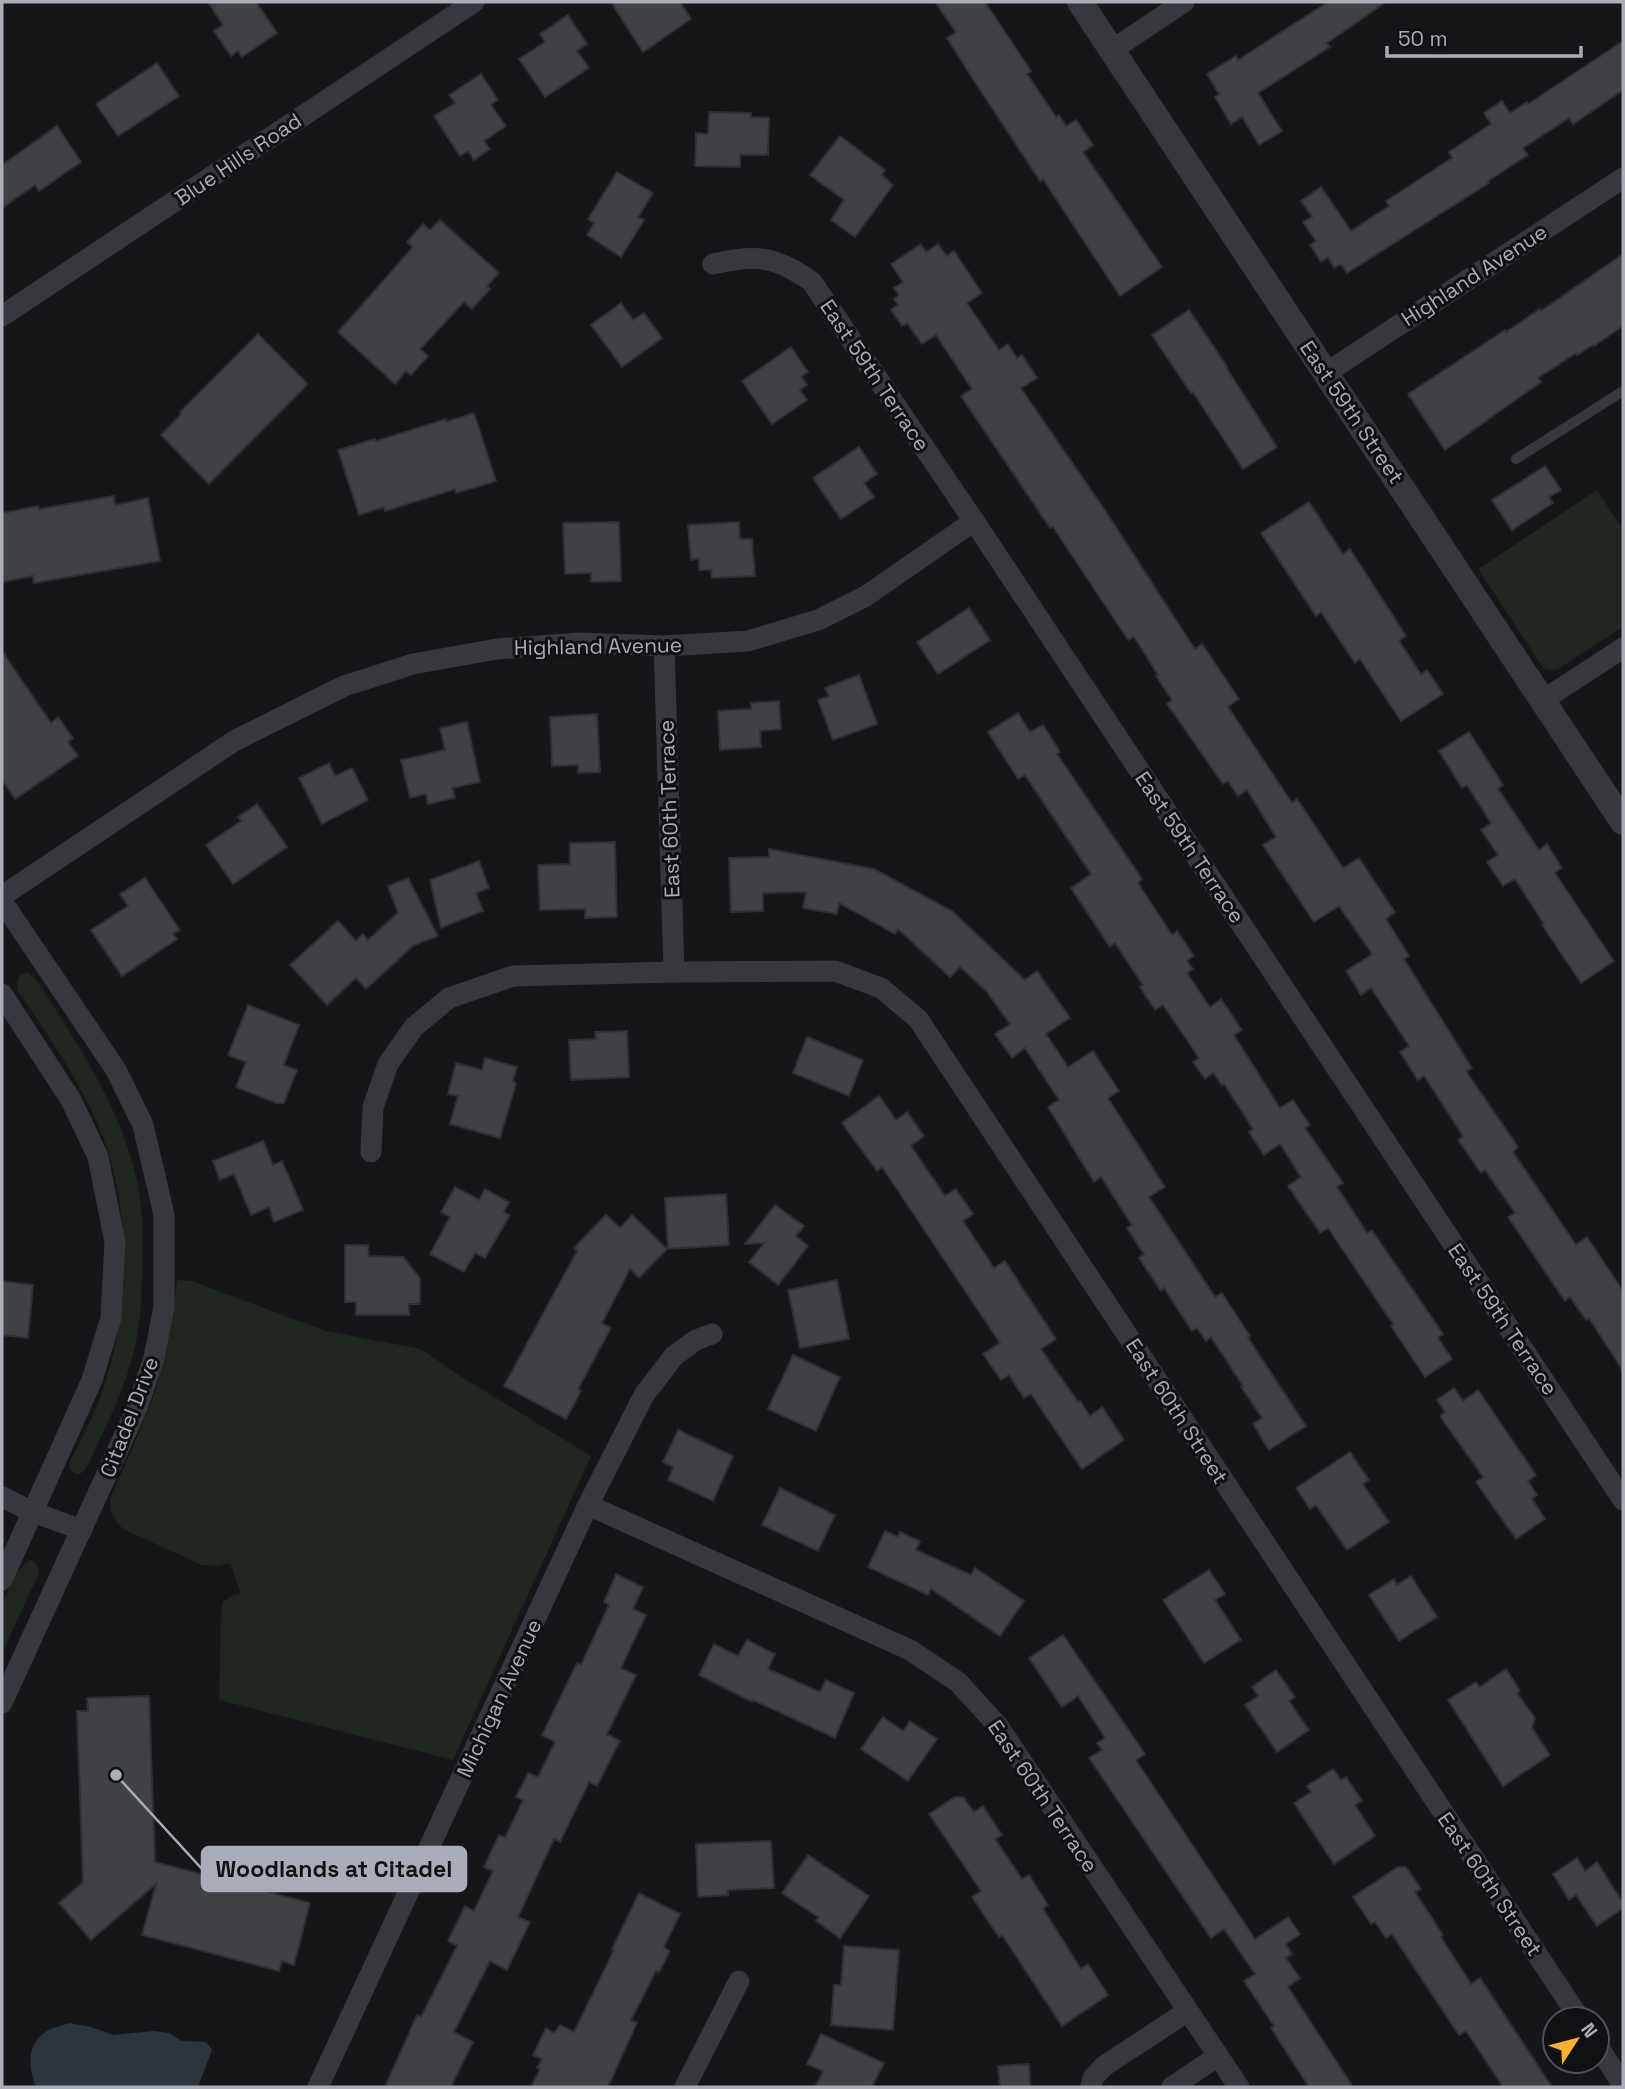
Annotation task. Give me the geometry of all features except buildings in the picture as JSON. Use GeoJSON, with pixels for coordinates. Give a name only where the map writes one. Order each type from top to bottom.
{"type":"FeatureCollection","features":[{"type":"Feature","properties":{"kind":"street","name":"Blue Hills Road"},"geometry":{"type":"LineString","coordinates":[[2,316],[474,2]]}},
{"type":"Feature","properties":{"kind":"street","name":"East 59th Street"},"geometry":{"type":"LineString","coordinates":[[1080,2],[1623,822]]}},
{"type":"Feature","properties":{"kind":"street"},"geometry":{"type":"LineString","coordinates":[[1112,50],[1184,2]]}},
{"type":"Feature","properties":{"kind":"street","name":"Highland Avenue"},"geometry":{"type":"LineString","coordinates":[[1326,373],[1623,178]]}},
{"type":"Feature","properties":{"kind":"street","name":"East 59th Terrace"},"geometry":{"type":"LineString","coordinates":[[713,264],[742,257],[770,260],[795,270],[812,282],[974,521],[1623,1500]]}},
{"type":"Feature","properties":{"kind":"street","name":"Highland Avenue"},"geometry":{"type":"LineString","coordinates":[[2,898],[234,741],[344,685],[413,664],[497,649],[580,643],[664,646],[748,641],[818,620],[866,596],[974,521]]}},
{"type":"Feature","properties":{"kind":"street","name":"East 60th Terrace"},"geometry":{"type":"LineString","coordinates":[[664,646],[674,972]]}},
{"type":"Feature","properties":{"kind":"street"},"geometry":{"type":"LineString","coordinates":[[1543,701],[1623,648]]}},
{"type":"Feature","properties":{"kind":"street","name":"Citadel Drive"},"geometry":{"type":"LineString","coordinates":[[2,898],[116,1070],[142,1125],[164,1214],[164,1307],[154,1358],[137,1408],[2,1703]]}},
{"type":"Feature","properties":{"kind":"street","name":"East 60th Street"},"geometry":{"type":"LineString","coordinates":[[371,1152],[373,1107],[388,1064],[414,1027],[449,998],[513,976],[835,971],[881,988],[918,1018],[1571,2005]]}},
{"type":"Feature","properties":{"kind":"street"},"geometry":{"type":"LineString","coordinates":[[2,994],[71,1100],[98,1157],[116,1242],[111,1318],[92,1380],[2,1580]]}},
{"type":"Feature","properties":{"kind":"street","name":"Michigan Avenue"},"geometry":{"type":"LineString","coordinates":[[318,2087],[588,1505],[644,1395],[674,1356],[696,1340],[712,1335]]}},
{"type":"Feature","properties":{"kind":"street"},"geometry":{"type":"LineString","coordinates":[[2,1497],[82,1530]]}},
{"type":"Feature","properties":{"kind":"street","name":"East 60th Terrace"},"geometry":{"type":"LineString","coordinates":[[588,1505],[910,1650],[958,1682],[998,1726],[1218,2056]]}},
{"type":"Feature","properties":{"kind":"street"},"geometry":{"type":"LineString","coordinates":[[685,2087],[739,1980]]}},
{"type":"Feature","properties":{"kind":"street"},"geometry":{"type":"LineString","coordinates":[[1091,2087],[1093,2078],[1104,2066],[1188,2011]]}},
{"type":"Feature","properties":{"kind":"street"},"geometry":{"type":"LineString","coordinates":[[1172,2087],[1218,2056],[1239,2087]]}},
{"type":"Feature","properties":{"kind":"street"},"geometry":{"type":"LineString","coordinates":[[1611,2067],[1623,2085]]}},
{"type":"Feature","properties":{"kind":"lane"},"geometry":{"type":"LineString","coordinates":[[1517,459],[1623,391]]}},
{"type":"Feature","properties":{"kind":"shaded area"},"geometry":{"type":"Polygon","coordinates":[[[1597,490],[1623,530],[1623,627],[1558,669],[1550,670],[1543,668],[1478,569],[1597,490]]]}},
{"type":"Feature","properties":{"kind":"shaded area"},"geometry":{"type":"Polygon","coordinates":[[[28,973],[36,979],[106,1096],[127,1146],[138,1183],[141,1207],[141,1297],[135,1347],[121,1392],[88,1465],[82,1473],[76,1474],[70,1469],[70,1460],[90,1421],[106,1380],[117,1337],[123,1294],[124,1249],[120,1206],[111,1163],[89,1105],[18,990],[17,981],[20,975],[28,973]]]}},
{"type":"Feature","properties":{"kind":"shaded area"},"geometry":{"type":"Polygon","coordinates":[[[177,1280],[192,1281],[326,1331],[421,1349],[591,1456],[453,1760],[219,1700],[223,1602],[231,1596],[241,1594],[230,1563],[202,1565],[123,1529],[114,1518],[111,1497],[158,1381],[170,1331],[177,1280]]]}},
{"type":"Feature","properties":{"kind":"shaded area"},"geometry":{"type":"Polygon","coordinates":[[[31,1560],[37,1565],[39,1573],[2,1653],[2,1607],[17,1573],[31,1560]]]}},
{"type":"Feature","properties":{"kind":"shaded area"},"geometry":{"type":"Polygon","coordinates":[[[69,2023],[113,2035],[154,2031],[169,2033],[182,2041],[206,2042],[212,2050],[198,2087],[36,2087],[30,2064],[35,2042],[47,2031],[69,2023]]]}},
{"type":"Feature","properties":{"kind":"place","name":"Woodlands at Citadel"},"geometry":{"type":"Point","coordinates":[116,1775]}}]}
